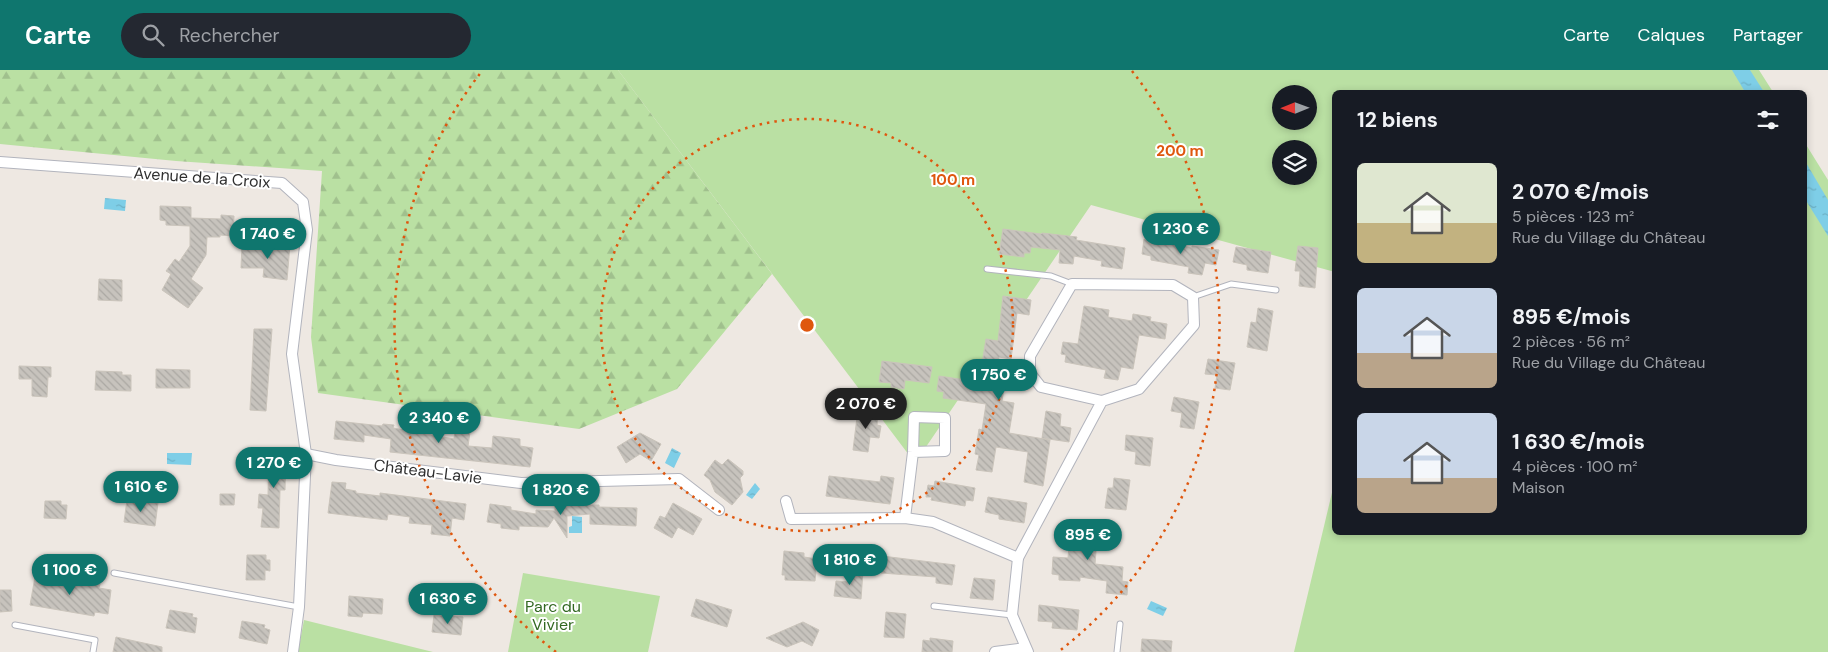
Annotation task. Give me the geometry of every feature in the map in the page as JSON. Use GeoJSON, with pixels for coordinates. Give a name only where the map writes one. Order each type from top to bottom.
{"type":"FeatureCollection","features":[{"type":"Feature","properties":{"kind":"street","name":"Avenue de la Croix"},"geometry":{"type":"LineString","coordinates":[[0,162],[282,182],[304,202],[307,230],[292,354],[306,454],[299,607],[293,652]]}},
{"type":"Feature","properties":{"kind":"street"},"geometry":{"type":"LineString","coordinates":[[1072,284],[1173,285],[1193,297],[1194,325],[1139,389],[1102,401],[1042,386],[1030,373],[1030,356],[1072,284]]}},
{"type":"Feature","properties":{"kind":"street"},"geometry":{"type":"LineString","coordinates":[[995,652],[1026,650],[1012,614],[1018,558],[1102,401]]}},
{"type":"Feature","properties":{"kind":"street"},"geometry":{"type":"LineString","coordinates":[[905,518],[913,452],[914,417],[945,418],[945,451],[913,452]]}},
{"type":"Feature","properties":{"kind":"street","name":"Château-Lavie"},"geometry":{"type":"LineString","coordinates":[[306,454],[336,460],[521,483],[679,479],[719,510]]}},
{"type":"Feature","properties":{"kind":"street"},"geometry":{"type":"LineString","coordinates":[[786,500],[790,519],[905,518],[932,522],[1018,558]]}},
{"type":"Feature","properties":{"kind":"lane"},"geometry":{"type":"LineString","coordinates":[[987,269],[1051,276],[1072,284]]}},
{"type":"Feature","properties":{"kind":"lane"},"geometry":{"type":"LineString","coordinates":[[1193,297],[1231,284],[1276,290]]}},
{"type":"Feature","properties":{"kind":"lane"},"geometry":{"type":"LineString","coordinates":[[114,573],[299,607]]}},
{"type":"Feature","properties":{"kind":"lane"},"geometry":{"type":"LineString","coordinates":[[934,606],[1012,614]]}},
{"type":"Feature","properties":{"kind":"lane"},"geometry":{"type":"LineString","coordinates":[[1117,652],[1120,624]]}},
{"type":"Feature","properties":{"kind":"lane"},"geometry":{"type":"LineString","coordinates":[[15,625],[95,640],[93,652]]}},
{"type":"Feature","properties":{"kind":"green space"},"geometry":{"type":"Polygon","coordinates":[[[0,70],[618,70],[772,274],[677,389],[579,429],[318,393],[311,337],[322,171],[176,161],[0,144],[0,70]]]}},
{"type":"Feature","properties":{"kind":"green space"},"geometry":{"type":"Polygon","coordinates":[[[618,70],[1759,70],[1772,90],[1332,90],[1332,271],[1091,205],[915,463],[618,70]]]}},
{"type":"Feature","properties":{"kind":"green space"},"geometry":{"type":"Polygon","coordinates":[[[1807,146],[1828,180],[1828,652],[1294,652],[1332,493],[1332,535],[1807,535],[1807,146]]]}},
{"type":"Feature","properties":{"kind":"green space","name":"Parc du Vivier"},"geometry":{"type":"Polygon","coordinates":[[[523,573],[660,596],[648,652],[508,652],[523,573]]]}},
{"type":"Feature","properties":{"kind":"green space"},"geometry":{"type":"Polygon","coordinates":[[[304,620],[433,652],[298,652],[304,620]]]}},
{"type":"Feature","properties":{"kind":"water"},"geometry":{"type":"Polygon","coordinates":[[[1732,70],[1750,70],[1763,90],[1744,90],[1732,70]]]}},
{"type":"Feature","properties":{"kind":"water"},"geometry":{"type":"Polygon","coordinates":[[[1807,164],[1828,200],[1828,236],[1807,202],[1807,164]]]}},
{"type":"Feature","properties":{"kind":"water"},"geometry":{"type":"Polygon","coordinates":[[[105,198],[126,200],[125,211],[104,209],[105,198]]]}},
{"type":"Feature","properties":{"kind":"water"},"geometry":{"type":"Polygon","coordinates":[[[672,448],[681,453],[674,468],[665,463],[672,448]]]}},
{"type":"Feature","properties":{"kind":"water"},"geometry":{"type":"Polygon","coordinates":[[[167,453],[192,453],[191,465],[167,464],[167,453]]]}},
{"type":"Feature","properties":{"kind":"water"},"geometry":{"type":"Polygon","coordinates":[[[755,483],[760,489],[752,499],[746,495],[755,483]]]}},
{"type":"Feature","properties":{"kind":"water"},"geometry":{"type":"Polygon","coordinates":[[[572,516],[582,517],[582,533],[569,533],[569,527],[572,526],[572,516]]]}},
{"type":"Feature","properties":{"kind":"water"},"geometry":{"type":"Polygon","coordinates":[[[1151,601],[1167,608],[1163,616],[1147,609],[1151,601]]]}},
{"type":"Feature","properties":{"kind":"building"},"geometry":{"type":"Polygon","coordinates":[[[160,206],[191,207],[191,218],[221,219],[221,215],[234,216],[233,236],[207,237],[206,255],[191,279],[203,288],[188,308],[162,290],[171,274],[166,271],[175,259],[179,262],[190,246],[190,226],[166,225],[166,221],[160,220],[160,206]]]}},
{"type":"Feature","properties":{"kind":"building"},"geometry":{"type":"Polygon","coordinates":[[[1003,229],[1077,237],[1076,240],[1125,248],[1122,269],[1101,266],[1102,261],[1074,256],[1073,264],[1059,263],[1060,250],[1031,247],[1030,253],[1024,253],[1024,257],[999,254],[1003,229]]]}},
{"type":"Feature","properties":{"kind":"building"},"geometry":{"type":"Polygon","coordinates":[[[1144,239],[1192,248],[1192,246],[1219,250],[1216,265],[1205,263],[1202,275],[1188,273],[1189,267],[1151,260],[1151,256],[1142,254],[1144,239]]]}},
{"type":"Feature","properties":{"kind":"building"},"geometry":{"type":"Polygon","coordinates":[[[268,243],[290,245],[287,280],[263,277],[264,268],[241,268],[242,245],[267,246],[268,243]]]}},
{"type":"Feature","properties":{"kind":"building"},"geometry":{"type":"Polygon","coordinates":[[[1298,246],[1318,248],[1315,288],[1299,286],[1300,271],[1295,271],[1298,246]]]}},
{"type":"Feature","properties":{"kind":"building"},"geometry":{"type":"Polygon","coordinates":[[[1236,247],[1271,252],[1268,273],[1247,270],[1247,265],[1233,262],[1236,247]]]}},
{"type":"Feature","properties":{"kind":"building"},"geometry":{"type":"Polygon","coordinates":[[[99,279],[122,280],[122,301],[98,300],[99,279]]]}},
{"type":"Feature","properties":{"kind":"building"},"geometry":{"type":"Polygon","coordinates":[[[1003,296],[1031,300],[1029,315],[1017,313],[1011,359],[999,357],[993,387],[1004,388],[1002,401],[1014,403],[1009,433],[1050,440],[1043,486],[1024,482],[1028,452],[996,447],[992,472],[976,470],[979,455],[975,454],[979,429],[982,430],[986,404],[943,398],[944,392],[937,391],[939,376],[979,382],[986,339],[998,341],[1003,296]]]}},
{"type":"Feature","properties":{"kind":"building"},"geometry":{"type":"Polygon","coordinates":[[[1084,306],[1109,310],[1108,317],[1132,321],[1133,314],[1151,317],[1150,321],[1167,324],[1165,339],[1139,335],[1133,369],[1121,367],[1118,380],[1104,378],[1106,370],[1065,362],[1066,355],[1061,354],[1063,342],[1078,344],[1084,306]]]}},
{"type":"Feature","properties":{"kind":"building"},"geometry":{"type":"Polygon","coordinates":[[[1258,308],[1273,311],[1267,351],[1247,347],[1251,322],[1256,323],[1258,308]]]}},
{"type":"Feature","properties":{"kind":"building"},"geometry":{"type":"Polygon","coordinates":[[[254,329],[272,329],[266,411],[250,410],[254,329]]]}},
{"type":"Feature","properties":{"kind":"building"},"geometry":{"type":"Polygon","coordinates":[[[1208,359],[1235,363],[1230,390],[1215,388],[1217,375],[1205,374],[1208,359]]]}},
{"type":"Feature","properties":{"kind":"building"},"geometry":{"type":"Polygon","coordinates":[[[882,361],[932,367],[929,383],[905,380],[904,389],[891,387],[891,383],[879,382],[882,361]]]}},
{"type":"Feature","properties":{"kind":"building"},"geometry":{"type":"Polygon","coordinates":[[[19,366],[51,367],[51,377],[48,377],[47,397],[32,396],[32,379],[19,379],[19,366]]]}},
{"type":"Feature","properties":{"kind":"building"},"geometry":{"type":"Polygon","coordinates":[[[156,369],[190,370],[190,388],[156,388],[156,369]]]}},
{"type":"Feature","properties":{"kind":"building"},"geometry":{"type":"Polygon","coordinates":[[[96,371],[122,372],[122,375],[131,375],[131,391],[95,390],[96,371]]]}},
{"type":"Feature","properties":{"kind":"building"},"geometry":{"type":"Polygon","coordinates":[[[1174,397],[1199,402],[1194,429],[1180,427],[1182,413],[1171,411],[1174,397]]]}},
{"type":"Feature","properties":{"kind":"building"},"geometry":{"type":"Polygon","coordinates":[[[858,409],[878,412],[877,425],[881,426],[879,438],[870,437],[868,452],[853,450],[858,409]]]}},
{"type":"Feature","properties":{"kind":"building"},"geometry":{"type":"Polygon","coordinates":[[[1046,411],[1061,414],[1060,426],[1071,428],[1069,442],[1042,438],[1046,411]]]}},
{"type":"Feature","properties":{"kind":"building"},"geometry":{"type":"Polygon","coordinates":[[[336,421],[382,426],[383,424],[394,425],[393,428],[454,439],[455,430],[470,432],[468,446],[492,448],[493,436],[520,439],[520,446],[533,448],[530,467],[390,452],[391,439],[364,435],[364,442],[334,439],[336,421]]]}},
{"type":"Feature","properties":{"kind":"building"},"geometry":{"type":"Polygon","coordinates":[[[640,433],[661,444],[651,461],[640,454],[626,463],[617,447],[640,433]]]}},
{"type":"Feature","properties":{"kind":"building"},"geometry":{"type":"Polygon","coordinates":[[[1126,435],[1153,438],[1150,466],[1135,464],[1136,452],[1125,450],[1126,435]]]}},
{"type":"Feature","properties":{"kind":"building"},"geometry":{"type":"Polygon","coordinates":[[[269,449],[286,450],[285,490],[280,490],[279,528],[261,527],[263,508],[258,508],[259,494],[268,495],[269,449]]]}},
{"type":"Feature","properties":{"kind":"building"},"geometry":{"type":"Polygon","coordinates":[[[728,459],[743,471],[743,475],[740,478],[743,492],[732,505],[715,492],[710,480],[704,475],[715,460],[722,465],[728,459]]]}},
{"type":"Feature","properties":{"kind":"building"},"geometry":{"type":"Polygon","coordinates":[[[829,476],[880,482],[881,476],[894,478],[890,504],[826,496],[829,476]]]}},
{"type":"Feature","properties":{"kind":"building"},"geometry":{"type":"Polygon","coordinates":[[[1114,478],[1130,480],[1126,510],[1105,508],[1108,488],[1113,488],[1114,478]]]}},
{"type":"Feature","properties":{"kind":"building"},"geometry":{"type":"Polygon","coordinates":[[[935,481],[975,488],[973,501],[966,500],[965,506],[931,500],[932,497],[926,497],[928,485],[934,486],[935,481]]]}},
{"type":"Feature","properties":{"kind":"building"},"geometry":{"type":"Polygon","coordinates":[[[332,482],[346,483],[345,489],[356,491],[356,493],[380,496],[380,493],[466,504],[464,520],[452,518],[450,536],[431,534],[432,525],[409,523],[410,517],[388,514],[387,520],[328,513],[332,482]]]}},
{"type":"Feature","properties":{"kind":"building"},"geometry":{"type":"Polygon","coordinates":[[[220,494],[235,494],[234,505],[220,505],[220,494]]]}},
{"type":"Feature","properties":{"kind":"building"},"geometry":{"type":"Polygon","coordinates":[[[988,497],[1027,503],[1024,523],[999,519],[999,515],[985,512],[988,497]]]}},
{"type":"Feature","properties":{"kind":"building"},"geometry":{"type":"Polygon","coordinates":[[[127,500],[158,503],[155,526],[124,522],[127,500]]]}},
{"type":"Feature","properties":{"kind":"building"},"geometry":{"type":"Polygon","coordinates":[[[45,501],[61,501],[61,505],[67,505],[66,519],[44,518],[45,501]]]}},
{"type":"Feature","properties":{"kind":"building"},"geometry":{"type":"Polygon","coordinates":[[[673,503],[702,519],[693,535],[678,527],[672,538],[654,528],[660,516],[665,518],[673,503]]]}},
{"type":"Feature","properties":{"kind":"building"},"geometry":{"type":"Polygon","coordinates":[[[490,504],[511,507],[511,510],[536,514],[536,510],[555,511],[555,505],[599,505],[599,507],[637,508],[636,526],[590,524],[590,514],[567,516],[567,538],[554,518],[548,527],[519,526],[519,530],[501,528],[501,524],[487,522],[490,504]]]}},
{"type":"Feature","properties":{"kind":"building"},"geometry":{"type":"Polygon","coordinates":[[[1071,522],[1098,525],[1095,564],[1123,567],[1122,581],[1128,582],[1127,595],[1106,593],[1107,581],[1080,577],[1080,581],[1059,580],[1059,575],[1052,574],[1053,557],[1068,558],[1071,522]]]}},
{"type":"Feature","properties":{"kind":"building"},"geometry":{"type":"Polygon","coordinates":[[[784,551],[804,553],[804,557],[817,559],[815,581],[785,580],[785,575],[782,575],[784,551]]]}},
{"type":"Feature","properties":{"kind":"building"},"geometry":{"type":"Polygon","coordinates":[[[247,555],[266,555],[266,560],[270,560],[270,571],[265,570],[265,580],[246,580],[247,555]]]}},
{"type":"Feature","properties":{"kind":"building"},"geometry":{"type":"Polygon","coordinates":[[[882,556],[955,565],[952,585],[936,583],[936,577],[881,573],[882,556]]]}},
{"type":"Feature","properties":{"kind":"building"},"geometry":{"type":"Polygon","coordinates":[[[849,570],[863,571],[861,599],[834,596],[836,581],[848,582],[849,570]]]}},
{"type":"Feature","properties":{"kind":"building"},"geometry":{"type":"Polygon","coordinates":[[[48,575],[100,584],[99,588],[111,590],[108,614],[95,612],[94,616],[30,605],[35,577],[48,579],[48,575]]]}},
{"type":"Feature","properties":{"kind":"building"},"geometry":{"type":"Polygon","coordinates":[[[974,578],[995,580],[993,600],[970,598],[974,578]]]}},
{"type":"Feature","properties":{"kind":"building"},"geometry":{"type":"Polygon","coordinates":[[[0,590],[11,590],[12,611],[0,612],[0,590]]]}},
{"type":"Feature","properties":{"kind":"building"},"geometry":{"type":"Polygon","coordinates":[[[349,596],[383,599],[382,614],[363,613],[362,617],[348,616],[349,596]]]}},
{"type":"Feature","properties":{"kind":"building"},"geometry":{"type":"Polygon","coordinates":[[[696,599],[732,610],[727,627],[691,616],[696,599]]]}},
{"type":"Feature","properties":{"kind":"building"},"geometry":{"type":"Polygon","coordinates":[[[1039,605],[1079,610],[1077,630],[1052,628],[1053,622],[1038,621],[1039,605]]]}},
{"type":"Feature","properties":{"kind":"building"},"geometry":{"type":"Polygon","coordinates":[[[170,610],[193,614],[192,617],[197,618],[195,633],[166,628],[170,610]]]}},
{"type":"Feature","properties":{"kind":"building"},"geometry":{"type":"Polygon","coordinates":[[[886,612],[906,614],[904,638],[884,637],[886,612]]]}},
{"type":"Feature","properties":{"kind":"building"},"geometry":{"type":"Polygon","coordinates":[[[434,615],[463,617],[461,635],[432,632],[434,615]]]}},
{"type":"Feature","properties":{"kind":"building"},"geometry":{"type":"Polygon","coordinates":[[[242,621],[265,625],[264,628],[270,630],[267,644],[239,638],[242,621]]]}},
{"type":"Feature","properties":{"kind":"building"},"geometry":{"type":"Polygon","coordinates":[[[803,622],[819,630],[812,646],[802,641],[787,647],[766,638],[803,622]]]}},
{"type":"Feature","properties":{"kind":"building"},"geometry":{"type":"Polygon","coordinates":[[[116,637],[162,647],[162,652],[113,652],[116,637]]]}},
{"type":"Feature","properties":{"kind":"building"},"geometry":{"type":"Polygon","coordinates":[[[930,638],[953,641],[952,652],[922,652],[923,640],[930,641],[930,638]]]}},
{"type":"Feature","properties":{"kind":"building"},"geometry":{"type":"Polygon","coordinates":[[[1142,639],[1172,641],[1171,652],[1141,652],[1142,639]]]}}]}
